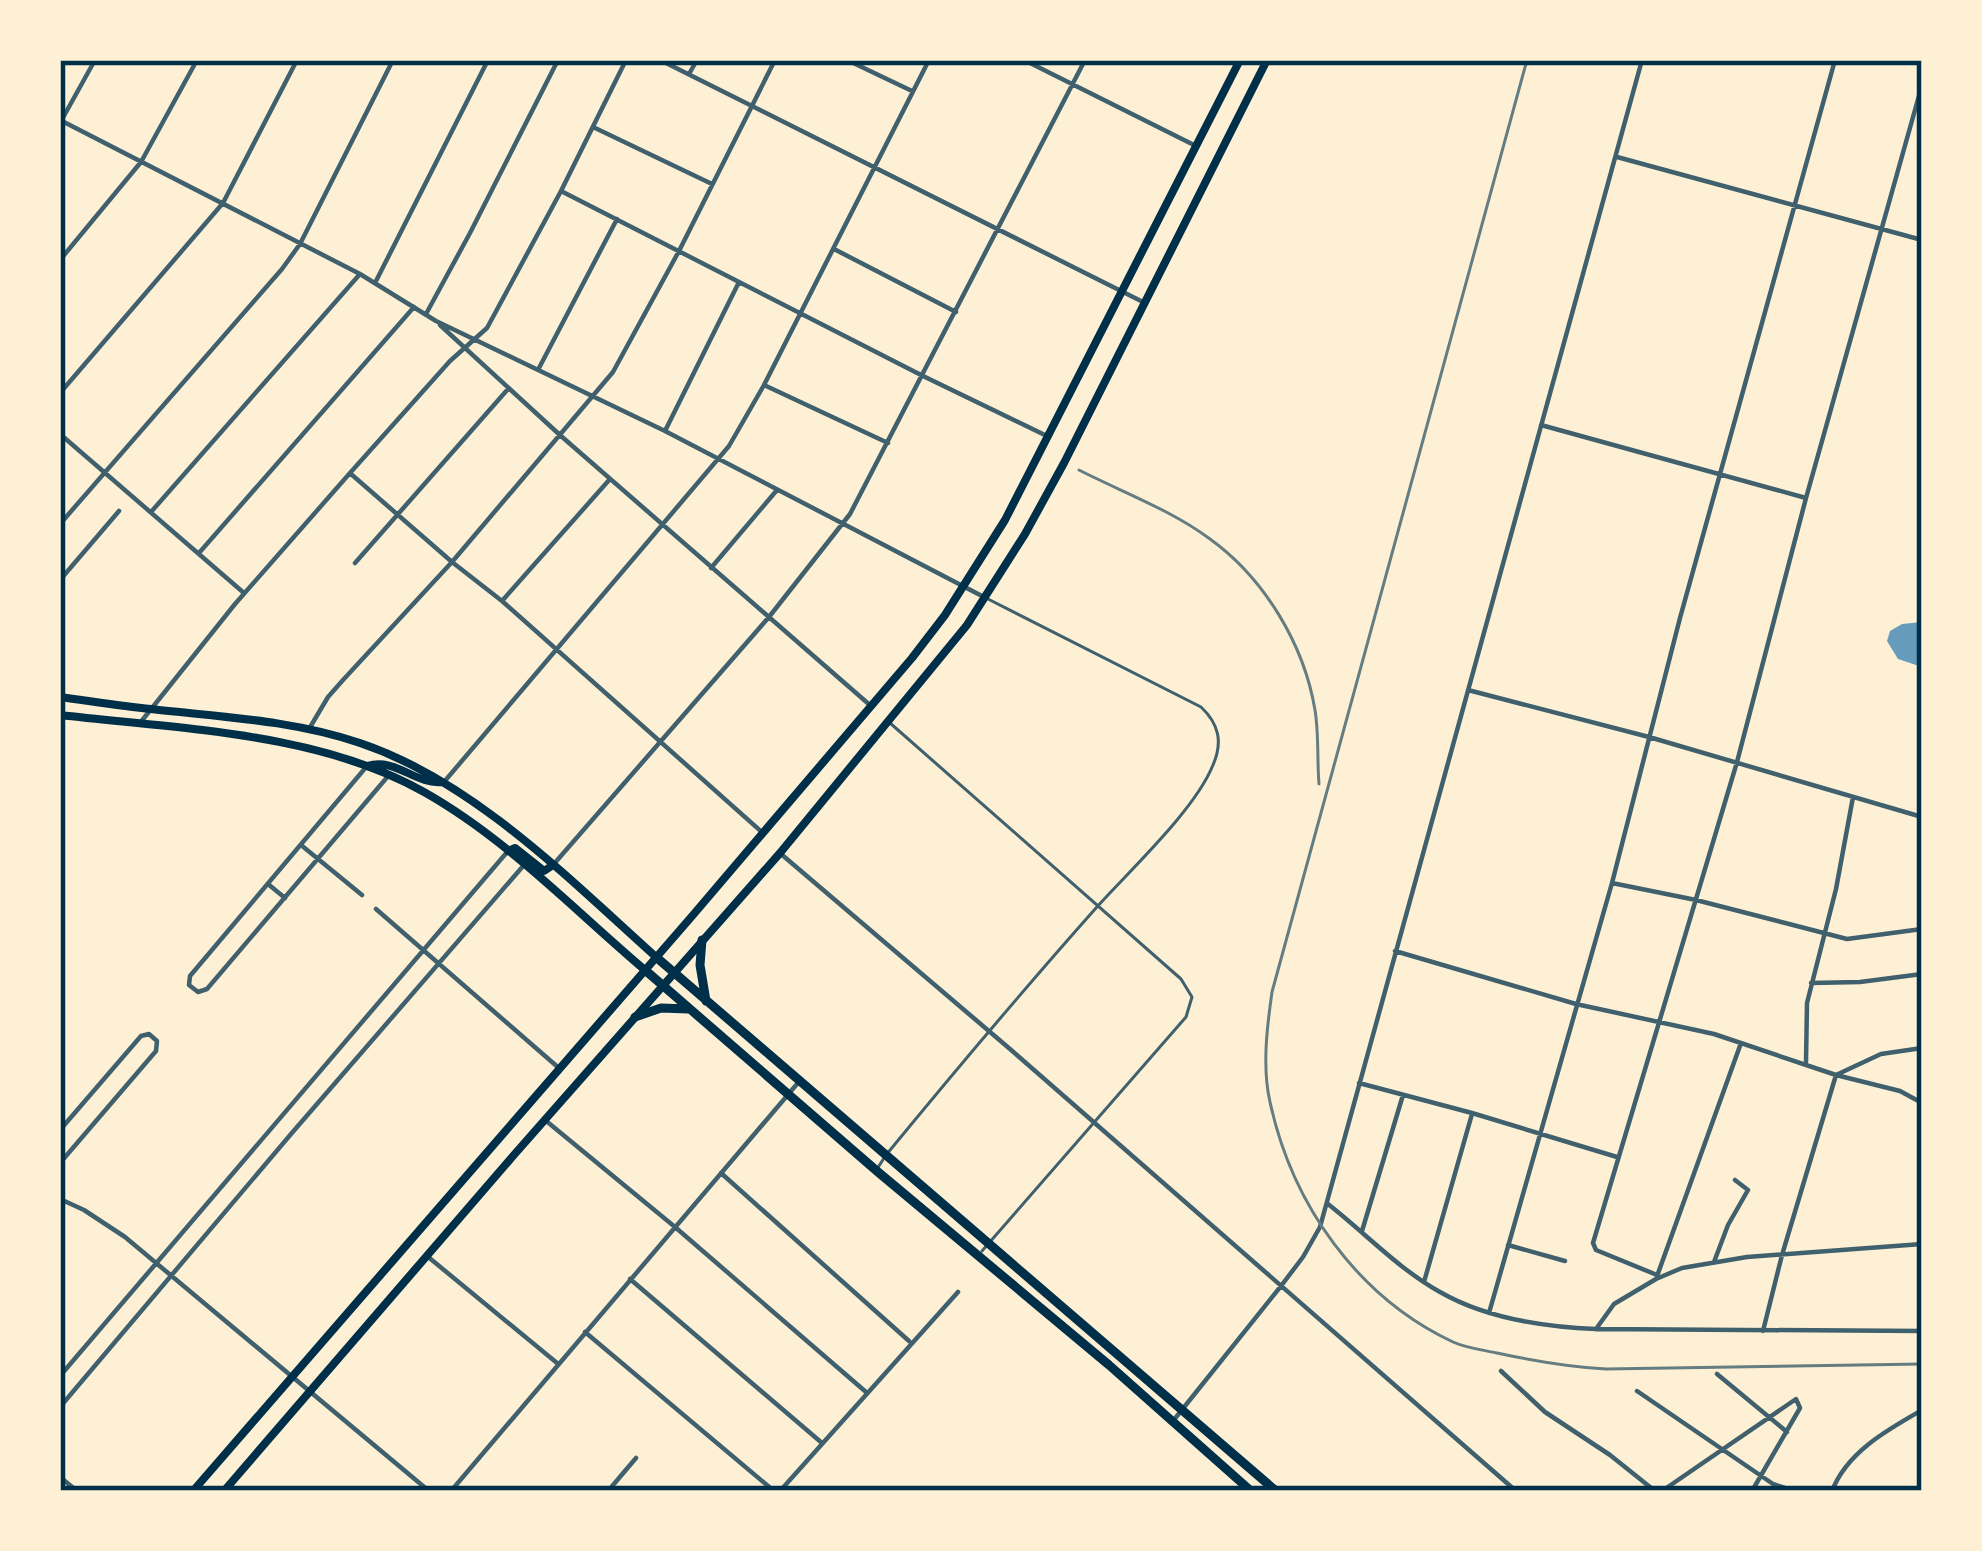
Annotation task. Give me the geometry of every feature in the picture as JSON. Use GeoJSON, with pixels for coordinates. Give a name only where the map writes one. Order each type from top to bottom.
{"type":"FeatureCollection","features":[{"type":"Feature","properties":{"kind":"highway"},"geometry":{"type":"LineString","coordinates":[[703,940],[700,965],[706,1001]]}},
{"type":"Feature","properties":{"kind":"highway"},"geometry":{"type":"LineString","coordinates":[[656,957],[1276,1491]]}},
{"type":"Feature","properties":{"kind":"highway"},"geometry":{"type":"LineString","coordinates":[[644,970],[1251,1491]]}},
{"type":"Feature","properties":{"kind":"highway"},"geometry":{"type":"LineString","coordinates":[[635,1017],[670,1007],[690,1009]]}},
{"type":"Feature","properties":{"kind":"main road"},"geometry":{"type":"LineString","coordinates":[[193,1491],[912,658],[1006,520],[1240,60]]}},
{"type":"Feature","properties":{"kind":"main road"},"geometry":{"type":"LineString","coordinates":[[224,1491],[780,853],[939,662],[986,598],[1064,464],[1267,60]]}},
{"type":"Feature","properties":{"kind":"main road"},"geometry":{"type":"LineString","coordinates":[[60,697],[309,729],[380,750],[444,782],[553,865],[656,957]]}},
{"type":"Feature","properties":{"kind":"main road"},"geometry":{"type":"LineString","coordinates":[[60,715],[321,751],[389,775],[449,808],[544,872],[553,865]]}},
{"type":"Feature","properties":{"kind":"main road"},"geometry":{"type":"LineString","coordinates":[[368,766],[387,763],[431,784],[444,782]]}},
{"type":"Feature","properties":{"kind":"main road"},"geometry":{"type":"LineString","coordinates":[[526,862],[644,970]]}},
{"type":"Feature","properties":{"kind":"street"},"geometry":{"type":"LineString","coordinates":[[95,60],[61,121],[360,274],[436,321],[665,431],[986,598]]}},
{"type":"Feature","properties":{"kind":"street"},"geometry":{"type":"LineString","coordinates":[[60,260],[141,162],[196,60]]}},
{"type":"Feature","properties":{"kind":"street"},"geometry":{"type":"LineString","coordinates":[[60,393],[223,203],[297,60]]}},
{"type":"Feature","properties":{"kind":"street"},"geometry":{"type":"LineString","coordinates":[[60,524],[300,244],[393,60]]}},
{"type":"Feature","properties":{"kind":"street"},"geometry":{"type":"LineString","coordinates":[[375,283],[488,60]]}},
{"type":"Feature","properties":{"kind":"street"},"geometry":{"type":"LineString","coordinates":[[425,314],[558,60]]}},
{"type":"Feature","properties":{"kind":"street"},"geometry":{"type":"LineString","coordinates":[[139,724],[244,593],[450,361],[492,322],[626,60]]}},
{"type":"Feature","properties":{"kind":"street"},"geometry":{"type":"LineString","coordinates":[[661,60],[1144,303]]}},
{"type":"Feature","properties":{"kind":"street"},"geometry":{"type":"LineString","coordinates":[[689,74],[697,60]]}},
{"type":"Feature","properties":{"kind":"street"},"geometry":{"type":"LineString","coordinates":[[309,729],[343,680],[595,397],[622,358],[680,251],[775,60]]}},
{"type":"Feature","properties":{"kind":"street"},"geometry":{"type":"LineString","coordinates":[[847,60],[915,92]]}},
{"type":"Feature","properties":{"kind":"street"},"geometry":{"type":"LineString","coordinates":[[444,782],[719,459],[764,386],[929,60]]}},
{"type":"Feature","properties":{"kind":"street"},"geometry":{"type":"LineString","coordinates":[[1024,60],[1196,146]]}},
{"type":"Feature","properties":{"kind":"street"},"geometry":{"type":"LineString","coordinates":[[553,865],[769,617],[844,523],[1085,60]]}},
{"type":"Feature","properties":{"kind":"street"},"geometry":{"type":"LineString","coordinates":[[1173,1421],[1281,1286],[1320,1227],[1642,60]]}},
{"type":"Feature","properties":{"kind":"street"},"geometry":{"type":"LineString","coordinates":[[1489,1313],[1612,883],[1835,60]]}},
{"type":"Feature","properties":{"kind":"street"},"geometry":{"type":"LineString","coordinates":[[1656,1277],[1593,1248],[1737,762],[1922,85]]}},
{"type":"Feature","properties":{"kind":"street"},"geometry":{"type":"LineString","coordinates":[[1911,126],[1922,129]]}},
{"type":"Feature","properties":{"kind":"street"},"geometry":{"type":"LineString","coordinates":[[593,127],[712,184]]}},
{"type":"Feature","properties":{"kind":"street"},"geometry":{"type":"LineString","coordinates":[[1617,157],[1922,240]]}},
{"type":"Feature","properties":{"kind":"street"},"geometry":{"type":"LineString","coordinates":[[561,191],[1049,437]]}},
{"type":"Feature","properties":{"kind":"street"},"geometry":{"type":"LineString","coordinates":[[539,369],[617,219]]}},
{"type":"Feature","properties":{"kind":"street"},"geometry":{"type":"LineString","coordinates":[[834,249],[956,312]]}},
{"type":"Feature","properties":{"kind":"street"},"geometry":{"type":"LineString","coordinates":[[151,512],[360,274]]}},
{"type":"Feature","properties":{"kind":"street"},"geometry":{"type":"LineString","coordinates":[[665,431],[739,282]]}},
{"type":"Feature","properties":{"kind":"street"},"geometry":{"type":"LineString","coordinates":[[199,554],[414,308]]}},
{"type":"Feature","properties":{"kind":"street"},"geometry":{"type":"LineString","coordinates":[[436,321],[871,706]]}},
{"type":"Feature","properties":{"kind":"street"},"geometry":{"type":"LineString","coordinates":[[764,386],[888,442]]}},
{"type":"Feature","properties":{"kind":"street"},"geometry":{"type":"LineString","coordinates":[[355,563],[508,389]]}},
{"type":"Feature","properties":{"kind":"street"},"geometry":{"type":"LineString","coordinates":[[1541,425],[1807,498]]}},
{"type":"Feature","properties":{"kind":"street"},"geometry":{"type":"LineString","coordinates":[[60,434],[244,593]]}},
{"type":"Feature","properties":{"kind":"street"},"geometry":{"type":"LineString","coordinates":[[350,473],[763,833]]}},
{"type":"Feature","properties":{"kind":"street"},"geometry":{"type":"LineString","coordinates":[[502,601],[610,479]]}},
{"type":"Feature","properties":{"kind":"street"},"geometry":{"type":"LineString","coordinates":[[711,568],[778,489]]}},
{"type":"Feature","properties":{"kind":"street"},"geometry":{"type":"LineString","coordinates":[[60,580],[119,511]]}},
{"type":"Feature","properties":{"kind":"street"},"geometry":{"type":"LineString","coordinates":[[1468,690],[1922,817]]}},
{"type":"Feature","properties":{"kind":"street"},"geometry":{"type":"LineString","coordinates":[[368,766],[190,976],[189,986],[198,992],[207,989],[389,775]]}},
{"type":"Feature","properties":{"kind":"street"},"geometry":{"type":"LineString","coordinates":[[1806,1064],[1807,1003],[1853,797]]}},
{"type":"Feature","properties":{"kind":"street"},"geometry":{"type":"LineString","coordinates":[[301,845],[362,895]]}},
{"type":"Feature","properties":{"kind":"street"},"geometry":{"type":"LineString","coordinates":[[60,1376],[508,851]]}},
{"type":"Feature","properties":{"kind":"street"},"geometry":{"type":"LineString","coordinates":[[780,853],[1516,1491]]}},
{"type":"Feature","properties":{"kind":"street"},"geometry":{"type":"LineString","coordinates":[[60,1408],[526,862]]}},
{"type":"Feature","properties":{"kind":"street"},"geometry":{"type":"LineString","coordinates":[[1612,883],[1825,935],[1856,939],[1922,929]]}},
{"type":"Feature","properties":{"kind":"street"},"geometry":{"type":"LineString","coordinates":[[268,884],[285,898]]}},
{"type":"Feature","properties":{"kind":"street"},"geometry":{"type":"LineString","coordinates":[[376,909],[560,1069]]}},
{"type":"Feature","properties":{"kind":"street"},"geometry":{"type":"LineString","coordinates":[[1394,951],[1576,1004],[1741,1043],[1836,1075],[1900,1090],[1922,1102]]}},
{"type":"Feature","properties":{"kind":"street"},"geometry":{"type":"LineString","coordinates":[[1811,982],[1922,974]]}},
{"type":"Feature","properties":{"kind":"street"},"geometry":{"type":"LineString","coordinates":[[60,1130],[141,1036],[153,1037],[156,1051],[60,1163]]}},
{"type":"Feature","properties":{"kind":"street"},"geometry":{"type":"LineString","coordinates":[[1656,1277],[1741,1043]]}},
{"type":"Feature","properties":{"kind":"street"},"geometry":{"type":"LineString","coordinates":[[1763,1331],[1836,1075],[1881,1054],[1922,1048]]}},
{"type":"Feature","properties":{"kind":"street"},"geometry":{"type":"LineString","coordinates":[[452,1491],[800,1081]]}},
{"type":"Feature","properties":{"kind":"street"},"geometry":{"type":"LineString","coordinates":[[1359,1083],[1617,1157]]}},
{"type":"Feature","properties":{"kind":"street"},"geometry":{"type":"LineString","coordinates":[[1362,1231],[1403,1095]]}},
{"type":"Feature","properties":{"kind":"street"},"geometry":{"type":"LineString","coordinates":[[1424,1282],[1472,1113]]}},
{"type":"Feature","properties":{"kind":"street"},"geometry":{"type":"LineString","coordinates":[[275,1120],[291,1133]]}},
{"type":"Feature","properties":{"kind":"street"},"geometry":{"type":"LineString","coordinates":[[545,1120],[866,1392]]}},
{"type":"Feature","properties":{"kind":"street"},"geometry":{"type":"LineString","coordinates":[[721,1173],[911,1342]]}},
{"type":"Feature","properties":{"kind":"street"},"geometry":{"type":"LineString","coordinates":[[1714,1262],[1748,1190],[1735,1180]]}},
{"type":"Feature","properties":{"kind":"street"},"geometry":{"type":"LineString","coordinates":[[60,1199],[104,1222],[155,1262],[429,1491]]}},
{"type":"Feature","properties":{"kind":"street"},"geometry":{"type":"LineString","coordinates":[[1327,1202],[1424,1282],[1489,1313],[1596,1329],[1922,1331]]}},
{"type":"Feature","properties":{"kind":"street"},"geometry":{"type":"LineString","coordinates":[[1596,1329],[1613,1304],[1656,1277],[1682,1268],[1922,1244]]}},
{"type":"Feature","properties":{"kind":"street"},"geometry":{"type":"LineString","coordinates":[[1508,1246],[1564,1261]]}},
{"type":"Feature","properties":{"kind":"street"},"geometry":{"type":"LineString","coordinates":[[427,1256],[559,1365]]}},
{"type":"Feature","properties":{"kind":"street"},"geometry":{"type":"LineString","coordinates":[[630,1279],[822,1443]]}},
{"type":"Feature","properties":{"kind":"street"},"geometry":{"type":"LineString","coordinates":[[586,1332],[777,1491],[958,1292]]}},
{"type":"Feature","properties":{"kind":"street"},"geometry":{"type":"LineString","coordinates":[[1501,1371],[1545,1412],[1658,1491],[1793,1400],[1799,1401],[1800,1408],[1752,1491]]}},
{"type":"Feature","properties":{"kind":"street"},"geometry":{"type":"LineString","coordinates":[[1717,1374],[1787,1432]]}},
{"type":"Feature","properties":{"kind":"street"},"geometry":{"type":"LineString","coordinates":[[1637,1391],[1779,1488],[1793,1491]]}},
{"type":"Feature","properties":{"kind":"street"},"geometry":{"type":"LineString","coordinates":[[1832,1491],[1854,1457],[1922,1410]]}},
{"type":"Feature","properties":{"kind":"street"},"geometry":{"type":"LineString","coordinates":[[608,1491],[636,1458]]}},
{"type":"Feature","properties":{"kind":"street"},"geometry":{"type":"LineString","coordinates":[[60,1477],[77,1491]]}},
{"type":"Feature","properties":{"kind":"lane"},"geometry":{"type":"LineString","coordinates":[[876,1170],[988,1031],[1199,790],[1219,745],[1215,722],[1202,707],[986,598]]}},
{"type":"Feature","properties":{"kind":"lane"},"geometry":{"type":"LineString","coordinates":[[889,722],[1189,988],[1192,997],[1186,1017],[978,1256]]}},
{"type":"Feature","properties":{"kind":"water"},"geometry":{"type":"Polygon","coordinates":[[[1922,622],[1922,667],[1898,659],[1887,641],[1890,631],[1902,624],[1922,622]]]}},
{"type":"Feature","properties":{"kind":"railway"},"geometry":{"type":"LineString","coordinates":[[1527,60],[1272,992],[1266,1075],[1280,1140],[1312,1211],[1359,1273],[1418,1323],[1458,1344],[1606,1369],[1922,1364]]}},
{"type":"Feature","properties":{"kind":"railway"},"geometry":{"type":"LineString","coordinates":[[1079,470],[1195,529],[1230,555],[1264,593],[1291,637],[1310,685],[1319,784]]}}]}
